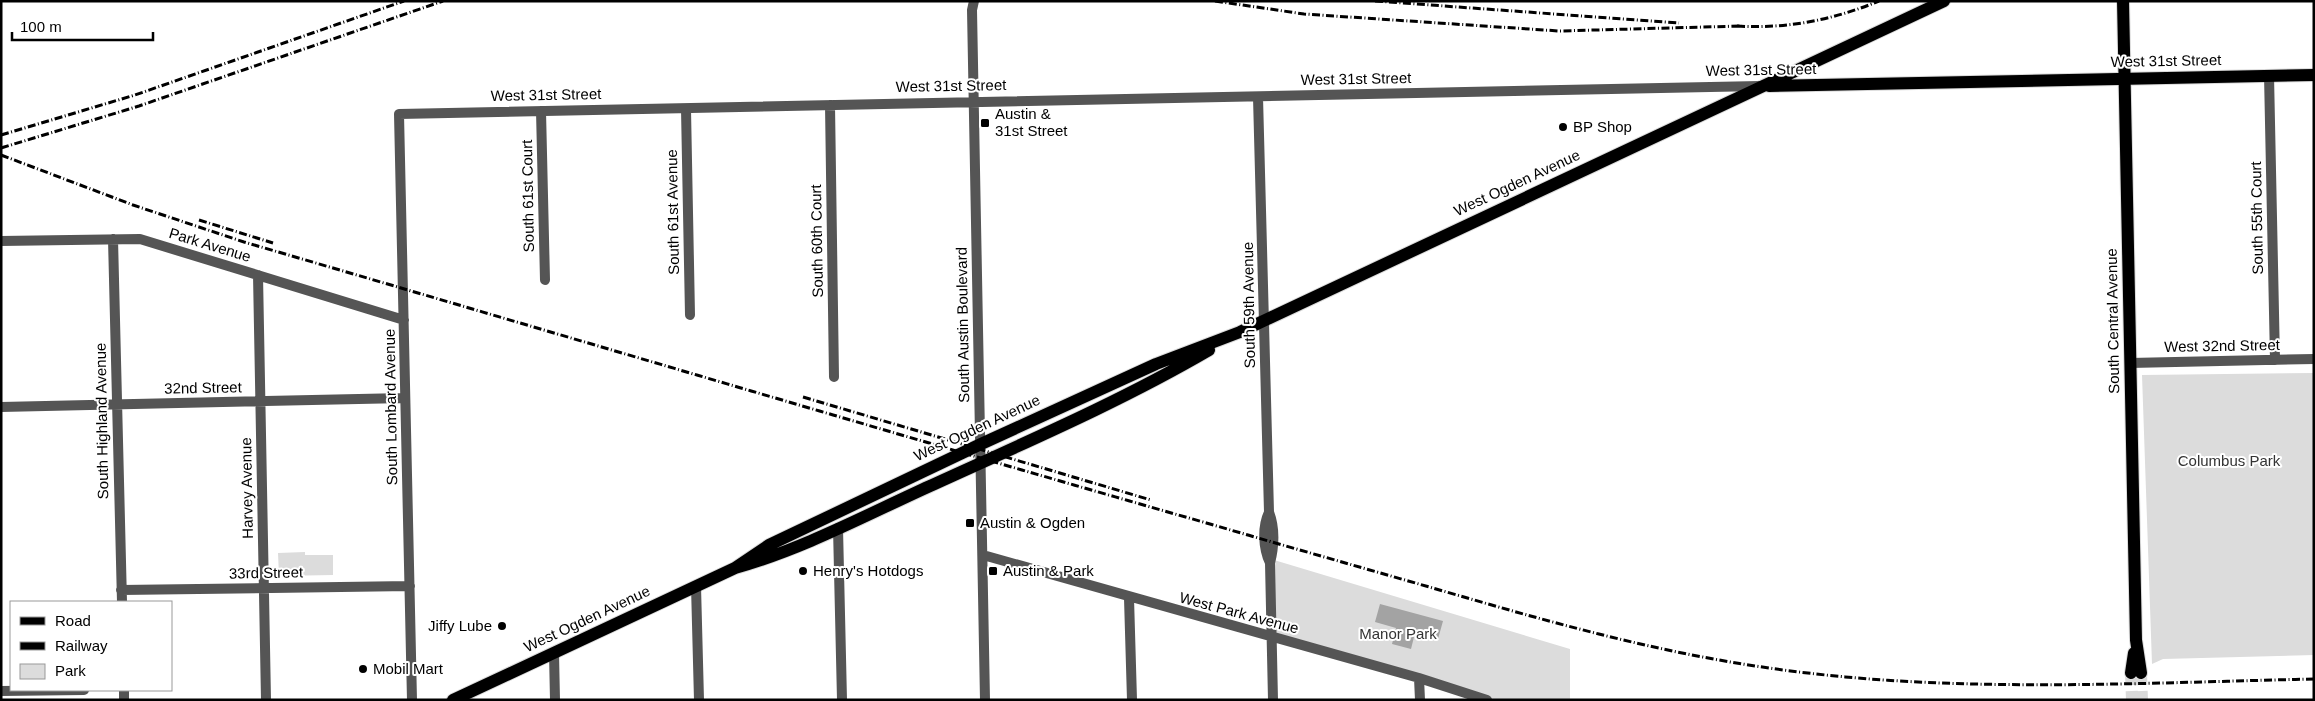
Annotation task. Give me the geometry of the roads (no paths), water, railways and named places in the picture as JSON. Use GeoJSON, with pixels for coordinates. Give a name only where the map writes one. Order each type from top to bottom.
{"type":"FeatureCollection","features":[{"type":"Feature","properties":{"kind":"main road","name":"West Ogden Avenue"},"geometry":{"type":"LineString","coordinates":[[453,700],[735,568],[772,558],[981,463],[1166,375],[1264,320],[1944,1]]}},
{"type":"Feature","properties":{"kind":"main road","name":"South Central Avenue"},"geometry":{"type":"LineString","coordinates":[[2123,1],[2136,673]]}},
{"type":"Feature","properties":{"kind":"main road","name":"West 31st Street"},"geometry":{"type":"LineString","coordinates":[[1763,86],[2314,74]]}},
{"type":"Feature","properties":{"kind":"main road","name":"West Ogden Avenue"},"geometry":{"type":"LineString","coordinates":[[735,568],[770,544],[981,444],[1156,364],[1240,332]]}},
{"type":"Feature","properties":{"kind":"street","name":"South Austin Boulevard"},"geometry":{"type":"LineString","coordinates":[[971,4],[985,700]]}},
{"type":"Feature","properties":{"kind":"street","name":"South 55th Court"},"geometry":{"type":"LineString","coordinates":[[2269,75],[2274,360]]}},
{"type":"Feature","properties":{"kind":"street","name":"West 31st Street"},"geometry":{"type":"LineString","coordinates":[[399,114],[1258,98],[1763,86]]}},
{"type":"Feature","properties":{"kind":"street","name":"South 59th Avenue"},"geometry":{"type":"LineString","coordinates":[[1258,98],[1269,512],[1264,521],[1265,552],[1270,563],[1273,700]]}},
{"type":"Feature","properties":{"kind":"street","name":"South 60th Court"},"geometry":{"type":"LineString","coordinates":[[830,105],[834,376]]}},
{"type":"Feature","properties":{"kind":"street","name":"South 61st Avenue"},"geometry":{"type":"LineString","coordinates":[[686,109],[690,315]]}},
{"type":"Feature","properties":{"kind":"street","name":"South 61st Court"},"geometry":{"type":"LineString","coordinates":[[541,112],[545,280]]}},
{"type":"Feature","properties":{"kind":"street","name":"South Lombard Avenue"},"geometry":{"type":"LineString","coordinates":[[399,114],[412,700]]}},
{"type":"Feature","properties":{"kind":"street","name":"South Highland Avenue"},"geometry":{"type":"LineString","coordinates":[[113,239],[122,601]]}},
{"type":"Feature","properties":{"kind":"street","name":"Park Avenue"},"geometry":{"type":"LineString","coordinates":[[1,241],[140,239],[404,320]]}},
{"type":"Feature","properties":{"kind":"street","name":"Harvey Avenue"},"geometry":{"type":"LineString","coordinates":[[258,275],[266,700]]}},
{"type":"Feature","properties":{"kind":"street","name":"West 32nd Street"},"geometry":{"type":"LineString","coordinates":[[2130,363],[2314,359]]}},
{"type":"Feature","properties":{"kind":"street","name":"32nd Street"},"geometry":{"type":"LineString","coordinates":[[1,407],[406,398]]}},
{"type":"Feature","properties":{"kind":"street"},"geometry":{"type":"LineString","coordinates":[[838,528],[842,700]]}},
{"type":"Feature","properties":{"kind":"street","name":"West Park Avenue"},"geometry":{"type":"LineString","coordinates":[[983,555],[1129,598],[1419,678],[1486,700]]}},
{"type":"Feature","properties":{"kind":"street","name":"33rd Street"},"geometry":{"type":"LineString","coordinates":[[121,590],[410,586]]}},
{"type":"Feature","properties":{"kind":"street"},"geometry":{"type":"LineString","coordinates":[[696,586],[699,700]]}},
{"type":"Feature","properties":{"kind":"street"},"geometry":{"type":"LineString","coordinates":[[1129,598],[1132,700]]}},
{"type":"Feature","properties":{"kind":"street"},"geometry":{"type":"LineString","coordinates":[[554,653],[555,700]]}},
{"type":"Feature","properties":{"kind":"street"},"geometry":{"type":"LineString","coordinates":[[1419,678],[1420,700]]}},
{"type":"Feature","properties":{"kind":"tunnel"},"geometry":{"type":"LineString","coordinates":[[2131,673],[2132,700]]}},
{"type":"Feature","properties":{"kind":"tunnel"},"geometry":{"type":"LineString","coordinates":[[2141,673],[2142,700]]}},
{"type":"Feature","properties":{"kind":"railway"},"geometry":{"type":"LineString","coordinates":[[1,135],[135,95],[404,1]]}},
{"type":"Feature","properties":{"kind":"railway"},"geometry":{"type":"LineString","coordinates":[[1,148],[139,106],[443,1]]}},
{"type":"Feature","properties":{"kind":"railway"},"geometry":{"type":"LineString","coordinates":[[1215,1],[1304,14],[1559,31],[1742,26]]}},
{"type":"Feature","properties":{"kind":"railway"},"geometry":{"type":"LineString","coordinates":[[1375,1],[1679,23]]}},
{"type":"Feature","properties":{"kind":"railway"},"geometry":{"type":"LineString","coordinates":[[1737,26],[1756,27],[1810,22],[1862,8],[1879,1]]}},
{"type":"Feature","properties":{"kind":"railway"},"geometry":{"type":"LineString","coordinates":[[1,155],[133,205],[244,242],[1272,542],[1534,617],[1650,646],[1769,668],[1904,681],[2041,685],[2314,679]]}},
{"type":"Feature","properties":{"kind":"railway"},"geometry":{"type":"LineString","coordinates":[[199,220],[273,243]]}},
{"type":"Feature","properties":{"kind":"railway"},"geometry":{"type":"LineString","coordinates":[[803,397],[1151,500]]}},
{"type":"Feature","properties":{"kind":"place","name":"Austin & 31st Street"},"geometry":{"type":"Point","coordinates":[985,123]}},
{"type":"Feature","properties":{"kind":"place","name":"BP Shop"},"geometry":{"type":"Point","coordinates":[1563,127]}},
{"type":"Feature","properties":{"kind":"place","name":"Austin & Ogden"},"geometry":{"type":"Point","coordinates":[970,523]}},
{"type":"Feature","properties":{"kind":"place","name":"Henry's Hotdogs"},"geometry":{"type":"Point","coordinates":[803,571]}},
{"type":"Feature","properties":{"kind":"place","name":"Austin & Park"},"geometry":{"type":"Point","coordinates":[993,571]}},
{"type":"Feature","properties":{"kind":"place","name":"Jiffy Lube"},"geometry":{"type":"Point","coordinates":[502,626]}},
{"type":"Feature","properties":{"kind":"place","name":"Mobil Mart"},"geometry":{"type":"Point","coordinates":[363,669]}},
{"type":"Feature","properties":{"kind":"park label","name":"Columbus Park"},"geometry":{"type":"Point","coordinates":[2229,461]}},
{"type":"Feature","properties":{"kind":"park label","name":"Manor Park"},"geometry":{"type":"Point","coordinates":[1398,634]}}]}
